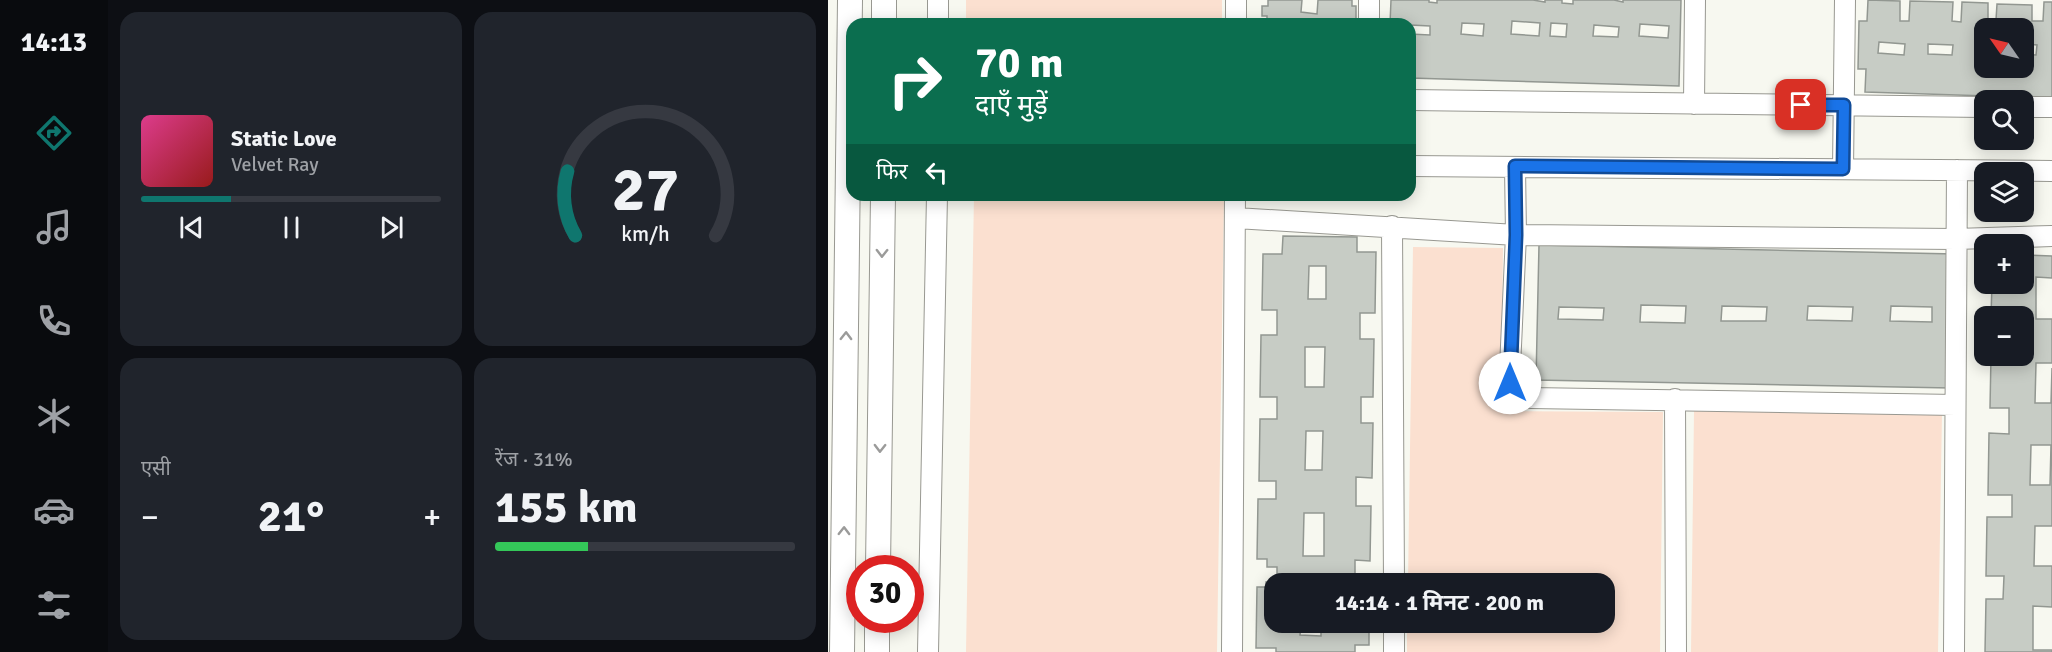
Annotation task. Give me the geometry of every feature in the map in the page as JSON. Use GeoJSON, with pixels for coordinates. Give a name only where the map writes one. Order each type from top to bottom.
{"type":"FeatureCollection","features":[{"type":"Feature","properties":{"kind":"street"},"geometry":{"type":"LineString","coordinates":[[850,0],[850,18]]}},
{"type":"Feature","properties":{"kind":"street"},"geometry":{"type":"LineString","coordinates":[[884,18],[885,0]]}},
{"type":"Feature","properties":{"kind":"street"},"geometry":{"type":"LineString","coordinates":[[938,0],[938,18]]}},
{"type":"Feature","properties":{"kind":"street"},"geometry":{"type":"LineString","coordinates":[[1236,0],[1236,18]]}},
{"type":"Feature","properties":{"kind":"street"},"geometry":{"type":"LineString","coordinates":[[1369,0],[1369,18]]}},
{"type":"Feature","properties":{"kind":"street"},"geometry":{"type":"LineString","coordinates":[[1694,104],[1695,0]]}},
{"type":"Feature","properties":{"kind":"street"},"geometry":{"type":"LineString","coordinates":[[1843,169],[1845,0]]}},
{"type":"Feature","properties":{"kind":"street"},"geometry":{"type":"LineString","coordinates":[[1416,100],[1974,107]]}},
{"type":"Feature","properties":{"kind":"street"},"geometry":{"type":"LineString","coordinates":[[2034,107],[2052,107]]}},
{"type":"Feature","properties":{"kind":"street"},"geometry":{"type":"LineString","coordinates":[[1416,166],[2052,171]]}},
{"type":"Feature","properties":{"kind":"street"},"geometry":{"type":"LineString","coordinates":[[1515,166],[1516,235],[1510,383],[1518,393],[1531,398],[1955,405]]}},
{"type":"Feature","properties":{"kind":"street"},"geometry":{"type":"LineString","coordinates":[[1954,652],[1957,170]]}},
{"type":"Feature","properties":{"kind":"street"},"geometry":{"type":"LineString","coordinates":[[842,652],[849,201]]}},
{"type":"Feature","properties":{"kind":"street"},"geometry":{"type":"LineString","coordinates":[[878,555],[883,201]]}},
{"type":"Feature","properties":{"kind":"street"},"geometry":{"type":"LineString","coordinates":[[928,652],[937,201]]}},
{"type":"Feature","properties":{"kind":"street"},"geometry":{"type":"LineString","coordinates":[[1232,652],[1235,201]]}},
{"type":"Feature","properties":{"kind":"street"},"geometry":{"type":"LineString","coordinates":[[1236,218],[1516,235],[1956,239],[2052,236]]}},
{"type":"Feature","properties":{"kind":"street"},"geometry":{"type":"LineString","coordinates":[[1392,226],[1394,573]]}},
{"type":"Feature","properties":{"kind":"street"},"geometry":{"type":"LineString","coordinates":[[1675,399],[1676,652]]}},
{"type":"Feature","properties":{"kind":"street"},"geometry":{"type":"LineString","coordinates":[[877,633],[877,652]]}},
{"type":"Feature","properties":{"kind":"street"},"geometry":{"type":"LineString","coordinates":[[1394,633],[1394,652]]}},
{"type":"Feature","properties":{"kind":"shaded area"},"geometry":{"type":"Polygon","coordinates":[[[966,0],[1222,0],[1222,18],[966,18],[966,0]]]}},
{"type":"Feature","properties":{"kind":"shaded area"},"geometry":{"type":"Polygon","coordinates":[[[974,201],[1224,201],[1217,652],[966,652],[974,201]]]}},
{"type":"Feature","properties":{"kind":"shaded area"},"geometry":{"type":"Polygon","coordinates":[[[1413,247],[1503,248],[1501,411],[1663,412],[1660,652],[1407,652],[1407,633],[1615,633],[1615,573],[1408,573],[1413,247]]]}},
{"type":"Feature","properties":{"kind":"shaded area"},"geometry":{"type":"Polygon","coordinates":[[[1694,411],[1942,413],[1938,652],[1691,652],[1694,411]]]}},
{"type":"Feature","properties":{"kind":"building"},"geometry":{"type":"Polygon","coordinates":[[[1268,0],[1302,0],[1301,12],[1317,14],[1318,0],[1352,0],[1352,6],[1356,6],[1356,18],[1267,18],[1267,16],[1262,16],[1262,6],[1268,6],[1268,0]]]}},
{"type":"Feature","properties":{"kind":"building"},"geometry":{"type":"Polygon","coordinates":[[[1391,0],[1429,0],[1429,2],[1437,3],[1437,0],[1545,2],[1545,0],[1562,0],[1562,3],[1573,4],[1573,0],[1623,2],[1623,0],[1681,0],[1679,86],[1416,78],[1416,34],[1430,35],[1430,26],[1416,25],[1416,18],[1390,18],[1391,0]],[[1512,21],[1511,34],[1539,36],[1540,23],[1512,21]],[[1462,23],[1461,34],[1483,36],[1484,24],[1462,23]],[[1551,23],[1550,36],[1566,37],[1567,24],[1551,23]],[[1640,24],[1639,36],[1668,38],[1669,26],[1640,24]],[[1594,25],[1593,36],[1618,37],[1619,27],[1594,25]]]}},
{"type":"Feature","properties":{"kind":"building"},"geometry":{"type":"Polygon","coordinates":[[[1868,0],[1900,1],[1900,21],[1909,21],[1910,1],[1953,2],[1952,21],[1961,22],[1962,2],[1988,3],[1988,18],[1974,18],[1974,78],[2034,78],[2034,55],[2036,55],[2037,45],[2034,45],[2034,21],[2043,21],[2044,2],[2052,2],[2052,98],[2034,97],[2034,90],[1974,90],[1974,95],[1865,92],[1866,69],[1858,69],[1859,21],[1867,21],[1868,0]],[[1879,42],[1878,53],[1904,55],[1905,44],[1879,42]],[[1928,44],[1928,54],[1952,55],[1953,45],[1928,44]]]}},
{"type":"Feature","properties":{"kind":"building"},"geometry":{"type":"Polygon","coordinates":[[[1997,4],[2032,5],[2032,18],[1996,18],[1997,4]]]}},
{"type":"Feature","properties":{"kind":"building"},"geometry":{"type":"Polygon","coordinates":[[[1283,236],[1357,237],[1357,252],[1376,252],[1375,313],[1360,313],[1360,339],[1374,339],[1373,397],[1361,397],[1361,423],[1373,423],[1372,478],[1356,477],[1356,506],[1371,506],[1370,561],[1355,560],[1355,573],[1277,573],[1277,567],[1267,567],[1267,559],[1257,559],[1258,499],[1276,499],[1276,481],[1259,481],[1260,419],[1277,419],[1277,397],[1260,397],[1261,335],[1277,335],[1277,310],[1262,310],[1263,254],[1282,254],[1283,236]],[[1309,266],[1308,299],[1326,299],[1326,266],[1309,266]],[[1305,347],[1305,387],[1324,387],[1325,347],[1305,347]],[[1306,431],[1305,470],[1322,470],[1323,431],[1306,431]],[[1304,513],[1303,556],[1324,556],[1324,513],[1304,513]]]}},
{"type":"Feature","properties":{"kind":"building"},"geometry":{"type":"Polygon","coordinates":[[[1539,245],[1955,254],[1951,388],[1536,380],[1539,245]],[[1641,305],[1640,322],[1685,323],[1686,306],[1641,305]],[[1722,306],[1721,321],[1766,321],[1767,307],[1722,306]],[[1808,306],[1807,320],[1852,321],[1853,307],[1808,306]],[[1891,306],[1890,321],[1932,322],[1932,307],[1891,306]],[[1559,307],[1558,319],[1603,320],[1604,308],[1559,307]]]}},
{"type":"Feature","properties":{"kind":"building"},"geometry":{"type":"Polygon","coordinates":[[[2034,255],[2052,256],[2052,278],[2036,277],[2036,319],[2052,319],[2052,363],[2036,363],[2035,403],[2051,403],[2052,368],[2052,526],[2035,526],[2034,566],[2052,566],[2052,607],[2033,606],[2033,650],[2052,650],[2052,652],[1985,652],[1986,599],[2003,599],[2004,576],[1986,576],[1987,517],[2012,517],[2012,495],[1988,495],[1989,433],[2009,434],[2009,408],[1990,408],[1991,366],[2034,366],[2034,306],[1991,306],[1992,294],[2034,294],[2034,255]],[[2031,445],[2030,485],[2050,485],[2051,445],[2031,445]]]}},
{"type":"Feature","properties":{"kind":"building"},"geometry":{"type":"Polygon","coordinates":[[[1257,587],[1264,587],[1264,633],[1300,633],[1300,635],[1321,636],[1321,633],[1369,633],[1369,645],[1355,645],[1355,652],[1276,652],[1276,648],[1256,648],[1257,587]]]}},
{"type":"Feature","properties":{"kind":"route"},"geometry":{"type":"LineString","coordinates":[[1510,383],[1516,235],[1515,166],[1843,169],[1844,105],[1801,105]]}}]}
